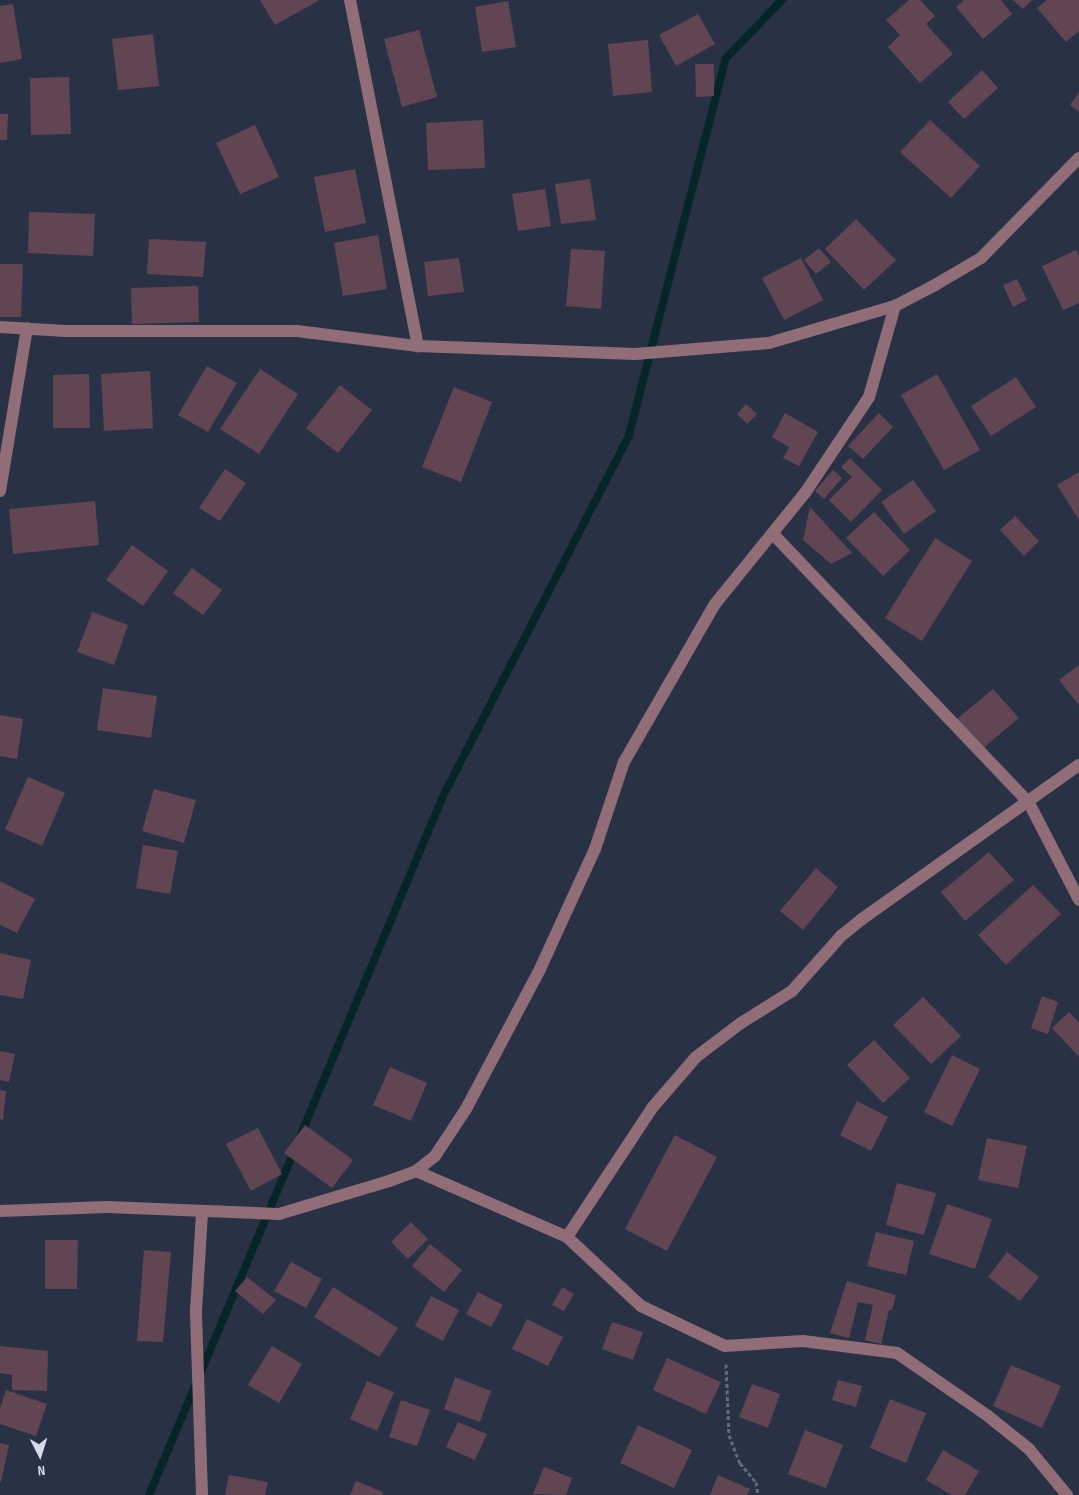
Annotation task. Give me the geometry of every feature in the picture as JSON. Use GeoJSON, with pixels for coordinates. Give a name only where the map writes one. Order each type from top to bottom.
{"type":"FeatureCollection","features":[{"type":"Feature","properties":{"kind":"street"},"geometry":{"type":"LineString","coordinates":[[350,0],[418,346]]}},
{"type":"Feature","properties":{"kind":"street"},"geometry":{"type":"LineString","coordinates":[[0,327],[297,330],[418,346],[635,354],[694,347],[770,343],[895,306],[981,258],[1079,158]]}},
{"type":"Feature","properties":{"kind":"street"},"geometry":{"type":"LineString","coordinates":[[0,1211],[106,1207],[279,1214],[416,1171],[435,1156],[466,1109],[540,969],[595,849],[624,762],[715,604],[773,534],[869,397],[895,306]]}},
{"type":"Feature","properties":{"kind":"street"},"geometry":{"type":"LineString","coordinates":[[0,491],[27,328]]}},
{"type":"Feature","properties":{"kind":"street"},"geometry":{"type":"LineString","coordinates":[[773,534],[1028,803],[1079,900]]}},
{"type":"Feature","properties":{"kind":"street"},"geometry":{"type":"LineString","coordinates":[[567,1237],[652,1108],[696,1057],[741,1022],[792,991],[841,936],[862,919],[1079,765]]}},
{"type":"Feature","properties":{"kind":"street"},"geometry":{"type":"LineString","coordinates":[[416,1171],[567,1237],[641,1306],[725,1346],[803,1341],[898,1353],[988,1416],[1029,1449],[1067,1495]]}},
{"type":"Feature","properties":{"kind":"street"},"geometry":{"type":"LineString","coordinates":[[202,1212],[196,1311],[202,1495]]}},
{"type":"Feature","properties":{"kind":"path"},"geometry":{"type":"LineString","coordinates":[[725,1346],[729,1435],[740,1463],[756,1482],[758,1495]]}},
{"type":"Feature","properties":{"kind":"building"},"geometry":{"type":"Polygon","coordinates":[[[260,0],[317,0],[318,1],[275,25],[260,0]]]}},
{"type":"Feature","properties":{"kind":"building"},"geometry":{"type":"Polygon","coordinates":[[[909,0],[920,0],[935,16],[926,24],[953,54],[920,83],[888,47],[900,35],[886,20],[909,0]]]}},
{"type":"Feature","properties":{"kind":"building"},"geometry":{"type":"Polygon","coordinates":[[[964,0],[1001,0],[1012,14],[983,39],[956,7],[964,0]]]}},
{"type":"Feature","properties":{"kind":"building"},"geometry":{"type":"Polygon","coordinates":[[[1013,0],[1032,0],[1023,9],[1013,0]]]}},
{"type":"Feature","properties":{"kind":"building"},"geometry":{"type":"Polygon","coordinates":[[[1047,0],[1079,0],[1079,31],[1066,42],[1037,8],[1047,0]]]}},
{"type":"Feature","properties":{"kind":"building"},"geometry":{"type":"Polygon","coordinates":[[[508,1],[516,47],[482,52],[475,7],[508,1]]]}},
{"type":"Feature","properties":{"kind":"building"},"geometry":{"type":"Polygon","coordinates":[[[13,4],[22,59],[0,63],[0,6],[13,4]]]}},
{"type":"Feature","properties":{"kind":"building"},"geometry":{"type":"Polygon","coordinates":[[[698,14],[715,44],[676,66],[659,35],[698,14]]]}},
{"type":"Feature","properties":{"kind":"building"},"geometry":{"type":"Polygon","coordinates":[[[419,30],[437,97],[402,107],[384,39],[419,30]]]}},
{"type":"Feature","properties":{"kind":"building"},"geometry":{"type":"Polygon","coordinates":[[[153,34],[159,86],[118,90],[112,39],[153,34]]]}},
{"type":"Feature","properties":{"kind":"building"},"geometry":{"type":"Polygon","coordinates":[[[648,40],[652,92],[613,96],[608,44],[648,40]]]}},
{"type":"Feature","properties":{"kind":"building"},"geometry":{"type":"Polygon","coordinates":[[[695,64],[714,64],[714,96],[696,97],[695,64]]]}},
{"type":"Feature","properties":{"kind":"building"},"geometry":{"type":"Polygon","coordinates":[[[982,70],[998,88],[964,119],[948,102],[982,70]]]}},
{"type":"Feature","properties":{"kind":"building"},"geometry":{"type":"Polygon","coordinates":[[[69,77],[71,134],[31,135],[30,78],[69,77]]]}},
{"type":"Feature","properties":{"kind":"building"},"geometry":{"type":"Polygon","coordinates":[[[1079,92],[1079,112],[1070,105],[1079,92]]]}},
{"type":"Feature","properties":{"kind":"building"},"geometry":{"type":"Polygon","coordinates":[[[0,114],[8,114],[7,140],[0,140],[0,114]]]}},
{"type":"Feature","properties":{"kind":"building"},"geometry":{"type":"Polygon","coordinates":[[[483,120],[485,168],[428,170],[426,123],[483,120]]]}},
{"type":"Feature","properties":{"kind":"building"},"geometry":{"type":"Polygon","coordinates":[[[930,120],[980,166],[951,198],[900,152],[930,120]]]}},
{"type":"Feature","properties":{"kind":"building"},"geometry":{"type":"Polygon","coordinates":[[[255,125],[279,177],[240,194],[216,143],[255,125]]]}},
{"type":"Feature","properties":{"kind":"building"},"geometry":{"type":"Polygon","coordinates":[[[355,169],[366,223],[325,232],[314,177],[355,169]]]}},
{"type":"Feature","properties":{"kind":"building"},"geometry":{"type":"Polygon","coordinates":[[[590,179],[596,220],[561,224],[555,184],[590,179]]]}},
{"type":"Feature","properties":{"kind":"building"},"geometry":{"type":"Polygon","coordinates":[[[545,189],[551,226],[518,231],[512,194],[545,189]]]}},
{"type":"Feature","properties":{"kind":"building"},"geometry":{"type":"Polygon","coordinates":[[[29,212],[95,214],[93,256],[28,253],[29,212]]]}},
{"type":"Feature","properties":{"kind":"building"},"geometry":{"type":"Polygon","coordinates":[[[856,219],[896,260],[864,290],[825,249],[856,219]]]}},
{"type":"Feature","properties":{"kind":"building"},"geometry":{"type":"Polygon","coordinates":[[[378,235],[387,289],[343,296],[334,243],[378,235]]]}},
{"type":"Feature","properties":{"kind":"building"},"geometry":{"type":"Polygon","coordinates":[[[149,239],[206,242],[203,277],[147,274],[149,239]]]}},
{"type":"Feature","properties":{"kind":"building"},"geometry":{"type":"Polygon","coordinates":[[[819,248],[831,262],[816,274],[804,260],[819,248]]]}},
{"type":"Feature","properties":{"kind":"building"},"geometry":{"type":"Polygon","coordinates":[[[571,249],[605,251],[601,309],[566,306],[571,249]]]}},
{"type":"Feature","properties":{"kind":"building"},"geometry":{"type":"Polygon","coordinates":[[[1076,250],[1079,256],[1079,303],[1063,310],[1042,266],[1076,250]]]}},
{"type":"Feature","properties":{"kind":"building"},"geometry":{"type":"Polygon","coordinates":[[[459,258],[464,292],[428,296],[424,262],[459,258]]]}},
{"type":"Feature","properties":{"kind":"building"},"geometry":{"type":"Polygon","coordinates":[[[801,258],[823,300],[784,320],[762,278],[801,258]]]}},
{"type":"Feature","properties":{"kind":"building"},"geometry":{"type":"Polygon","coordinates":[[[0,264],[23,264],[21,317],[0,317],[0,264]]]}},
{"type":"Feature","properties":{"kind":"building"},"geometry":{"type":"Polygon","coordinates":[[[1017,279],[1027,300],[1013,307],[1003,285],[1017,279]]]}},
{"type":"Feature","properties":{"kind":"building"},"geometry":{"type":"Polygon","coordinates":[[[198,286],[199,322],[132,324],[131,288],[198,286]]]}},
{"type":"Feature","properties":{"kind":"building"},"geometry":{"type":"Polygon","coordinates":[[[207,366],[237,383],[208,432],[178,415],[207,366]]]}},
{"type":"Feature","properties":{"kind":"building"},"geometry":{"type":"Polygon","coordinates":[[[260,369],[298,394],[259,454],[220,429],[260,369]]]}},
{"type":"Feature","properties":{"kind":"building"},"geometry":{"type":"Polygon","coordinates":[[[150,371],[153,428],[104,431],[101,374],[150,371]]]}},
{"type":"Feature","properties":{"kind":"building"},"geometry":{"type":"Polygon","coordinates":[[[89,374],[90,428],[53,428],[53,375],[89,374]]]}},
{"type":"Feature","properties":{"kind":"building"},"geometry":{"type":"Polygon","coordinates":[[[937,374],[980,450],[944,470],[901,395],[937,374]]]}},
{"type":"Feature","properties":{"kind":"building"},"geometry":{"type":"Polygon","coordinates":[[[1016,377],[1036,407],[991,436],[971,406],[1016,377]]]}},
{"type":"Feature","properties":{"kind":"building"},"geometry":{"type":"Polygon","coordinates":[[[340,385],[372,410],[338,453],[306,428],[340,385]]]}},
{"type":"Feature","properties":{"kind":"building"},"geometry":{"type":"Polygon","coordinates":[[[454,387],[492,402],[461,482],[422,467],[454,387]]]}},
{"type":"Feature","properties":{"kind":"building"},"geometry":{"type":"Polygon","coordinates":[[[746,404],[757,414],[747,424],[737,414],[746,404]]]}},
{"type":"Feature","properties":{"kind":"building"},"geometry":{"type":"Polygon","coordinates":[[[785,413],[818,432],[799,466],[783,458],[789,447],[772,437],[785,413]]]}},
{"type":"Feature","properties":{"kind":"building"},"geometry":{"type":"Polygon","coordinates":[[[879,413],[893,427],[863,459],[848,446],[879,413]]]}},
{"type":"Feature","properties":{"kind":"building"},"geometry":{"type":"Polygon","coordinates":[[[850,458],[882,490],[851,522],[829,500],[852,477],[841,467],[850,458]]]}},
{"type":"Feature","properties":{"kind":"building"},"geometry":{"type":"Polygon","coordinates":[[[225,469],[246,483],[220,521],[199,508],[225,469]]]}},
{"type":"Feature","properties":{"kind":"building"},"geometry":{"type":"Polygon","coordinates":[[[833,470],[842,478],[824,499],[815,491],[833,470]]]}},
{"type":"Feature","properties":{"kind":"building"},"geometry":{"type":"Polygon","coordinates":[[[1079,472],[1079,520],[1057,485],[1079,472]]]}},
{"type":"Feature","properties":{"kind":"building"},"geometry":{"type":"Polygon","coordinates":[[[913,480],[936,511],[904,534],[881,502],[913,480]]]}},
{"type":"Feature","properties":{"kind":"building"},"geometry":{"type":"Polygon","coordinates":[[[95,501],[99,545],[13,554],[9,509],[95,501]]]}},
{"type":"Feature","properties":{"kind":"building"},"geometry":{"type":"Polygon","coordinates":[[[810,507],[852,553],[831,564],[803,540],[810,507]]]}},
{"type":"Feature","properties":{"kind":"building"},"geometry":{"type":"Polygon","coordinates":[[[874,512],[910,550],[883,576],[846,538],[874,512]]]}},
{"type":"Feature","properties":{"kind":"building"},"geometry":{"type":"Polygon","coordinates":[[[1015,516],[1039,541],[1024,556],[1000,530],[1015,516]]]}},
{"type":"Feature","properties":{"kind":"building"},"geometry":{"type":"Polygon","coordinates":[[[935,538],[972,561],[922,641],[885,618],[935,538]]]}},
{"type":"Feature","properties":{"kind":"building"},"geometry":{"type":"Polygon","coordinates":[[[132,545],[168,571],[143,606],[106,580],[132,545]]]}},
{"type":"Feature","properties":{"kind":"building"},"geometry":{"type":"Polygon","coordinates":[[[192,568],[222,590],[203,615],[173,593],[192,568]]]}},
{"type":"Feature","properties":{"kind":"building"},"geometry":{"type":"Polygon","coordinates":[[[92,612],[128,625],[114,665],[77,652],[92,612]]]}},
{"type":"Feature","properties":{"kind":"building"},"geometry":{"type":"Polygon","coordinates":[[[1079,665],[1079,705],[1059,680],[1079,665]]]}},
{"type":"Feature","properties":{"kind":"building"},"geometry":{"type":"Polygon","coordinates":[[[103,688],[157,696],[151,738],[97,730],[103,688]]]}},
{"type":"Feature","properties":{"kind":"building"},"geometry":{"type":"Polygon","coordinates":[[[993,689],[1019,718],[982,749],[957,719],[993,689]]]}},
{"type":"Feature","properties":{"kind":"building"},"geometry":{"type":"Polygon","coordinates":[[[0,715],[23,719],[17,759],[0,756],[0,715]]]}},
{"type":"Feature","properties":{"kind":"building"},"geometry":{"type":"Polygon","coordinates":[[[28,777],[65,793],[42,846],[5,829],[28,777]]]}},
{"type":"Feature","properties":{"kind":"building"},"geometry":{"type":"Polygon","coordinates":[[[154,789],[196,800],[184,843],[142,831],[154,789]]]}},
{"type":"Feature","properties":{"kind":"building"},"geometry":{"type":"Polygon","coordinates":[[[143,845],[178,851],[170,894],[136,888],[143,845]]]}},
{"type":"Feature","properties":{"kind":"building"},"geometry":{"type":"Polygon","coordinates":[[[989,852],[1014,880],[965,921],[941,892],[989,852]]]}},
{"type":"Feature","properties":{"kind":"building"},"geometry":{"type":"Polygon","coordinates":[[[816,868],[838,887],[803,930],[780,911],[816,868]]]}},
{"type":"Feature","properties":{"kind":"building"},"geometry":{"type":"Polygon","coordinates":[[[0,881],[35,899],[17,933],[0,925],[0,881]]]}},
{"type":"Feature","properties":{"kind":"building"},"geometry":{"type":"Polygon","coordinates":[[[1033,885],[1061,914],[1006,965],[978,935],[1033,885]]]}},
{"type":"Feature","properties":{"kind":"building"},"geometry":{"type":"Polygon","coordinates":[[[0,953],[31,960],[23,999],[0,995],[0,953]]]}},
{"type":"Feature","properties":{"kind":"building"},"geometry":{"type":"Polygon","coordinates":[[[1042,996],[1058,1002],[1048,1034],[1031,1028],[1042,996]]]}},
{"type":"Feature","properties":{"kind":"building"},"geometry":{"type":"Polygon","coordinates":[[[923,997],[961,1036],[931,1064],[893,1025],[923,997]]]}},
{"type":"Feature","properties":{"kind":"building"},"geometry":{"type":"Polygon","coordinates":[[[1069,1012],[1079,1023],[1079,1057],[1052,1028],[1069,1012]]]}},
{"type":"Feature","properties":{"kind":"building"},"geometry":{"type":"Polygon","coordinates":[[[874,1040],[910,1078],[883,1103],[847,1065],[874,1040]]]}},
{"type":"Feature","properties":{"kind":"building"},"geometry":{"type":"Polygon","coordinates":[[[0,1051],[15,1054],[9,1082],[0,1080],[0,1051]]]}},
{"type":"Feature","properties":{"kind":"building"},"geometry":{"type":"Polygon","coordinates":[[[952,1055],[980,1069],[952,1126],[924,1112],[952,1055]]]}},
{"type":"Feature","properties":{"kind":"building"},"geometry":{"type":"Polygon","coordinates":[[[390,1067],[427,1083],[411,1121],[373,1105],[390,1067]]]}},
{"type":"Feature","properties":{"kind":"building"},"geometry":{"type":"Polygon","coordinates":[[[0,1090],[6,1091],[3,1120],[0,1119],[0,1090]]]}},
{"type":"Feature","properties":{"kind":"building"},"geometry":{"type":"Polygon","coordinates":[[[857,1101],[888,1117],[871,1151],[840,1135],[857,1101]]]}},
{"type":"Feature","properties":{"kind":"building"},"geometry":{"type":"Polygon","coordinates":[[[305,1125],[353,1160],[332,1188],[284,1153],[305,1125]]]}},
{"type":"Feature","properties":{"kind":"building"},"geometry":{"type":"Polygon","coordinates":[[[258,1128],[282,1174],[251,1191],[226,1144],[258,1128]]]}},
{"type":"Feature","properties":{"kind":"building"},"geometry":{"type":"Polygon","coordinates":[[[675,1135],[717,1157],[667,1251],[625,1229],[675,1135]]]}},
{"type":"Feature","properties":{"kind":"building"},"geometry":{"type":"Polygon","coordinates":[[[987,1138],[1027,1146],[1018,1188],[978,1180],[987,1138]]]}},
{"type":"Feature","properties":{"kind":"building"},"geometry":{"type":"Polygon","coordinates":[[[897,1183],[936,1193],[924,1235],[886,1225],[897,1183]]]}},
{"type":"Feature","properties":{"kind":"building"},"geometry":{"type":"Polygon","coordinates":[[[947,1204],[992,1219],[975,1269],[929,1254],[947,1204]]]}},
{"type":"Feature","properties":{"kind":"building"},"geometry":{"type":"Polygon","coordinates":[[[411,1222],[428,1239],[408,1259],[391,1242],[411,1222]]]}},
{"type":"Feature","properties":{"kind":"building"},"geometry":{"type":"Polygon","coordinates":[[[876,1232],[914,1241],[906,1275],[867,1266],[876,1232]]]}},
{"type":"Feature","properties":{"kind":"building"},"geometry":{"type":"Polygon","coordinates":[[[45,1240],[78,1240],[77,1289],[45,1289],[45,1240]]]}},
{"type":"Feature","properties":{"kind":"building"},"geometry":{"type":"Polygon","coordinates":[[[430,1244],[462,1270],[444,1292],[412,1266],[430,1244]]]}},
{"type":"Feature","properties":{"kind":"building"},"geometry":{"type":"Polygon","coordinates":[[[144,1250],[171,1252],[163,1342],[137,1341],[144,1250]]]}},
{"type":"Feature","properties":{"kind":"building"},"geometry":{"type":"Polygon","coordinates":[[[1007,1252],[1039,1277],[1020,1301],[988,1277],[1007,1252]]]}},
{"type":"Feature","properties":{"kind":"building"},"geometry":{"type":"Polygon","coordinates":[[[291,1262],[322,1279],[306,1308],[274,1291],[291,1262]]]}},
{"type":"Feature","properties":{"kind":"building"},"geometry":{"type":"Polygon","coordinates":[[[247,1277],[276,1300],[263,1314],[235,1291],[247,1277]]]}},
{"type":"Feature","properties":{"kind":"building"},"geometry":{"type":"Polygon","coordinates":[[[847,1281],[896,1295],[892,1310],[889,1310],[881,1344],[865,1340],[873,1305],[858,1302],[849,1338],[830,1333],[847,1281]]]}},
{"type":"Feature","properties":{"kind":"building"},"geometry":{"type":"Polygon","coordinates":[[[333,1287],[398,1328],[379,1357],[314,1317],[333,1287]]]}},
{"type":"Feature","properties":{"kind":"building"},"geometry":{"type":"Polygon","coordinates":[[[562,1287],[574,1294],[564,1311],[552,1305],[562,1287]]]}},
{"type":"Feature","properties":{"kind":"building"},"geometry":{"type":"Polygon","coordinates":[[[478,1292],[503,1305],[491,1327],[466,1314],[478,1292]]]}},
{"type":"Feature","properties":{"kind":"building"},"geometry":{"type":"Polygon","coordinates":[[[431,1296],[459,1310],[443,1341],[415,1326],[431,1296]]]}},
{"type":"Feature","properties":{"kind":"building"},"geometry":{"type":"Polygon","coordinates":[[[527,1319],[563,1337],[548,1366],[512,1349],[527,1319]]]}},
{"type":"Feature","properties":{"kind":"building"},"geometry":{"type":"Polygon","coordinates":[[[612,1322],[643,1332],[633,1360],[602,1349],[612,1322]]]}},
{"type":"Feature","properties":{"kind":"building"},"geometry":{"type":"Polygon","coordinates":[[[0,1346],[48,1351],[47,1391],[12,1390],[12,1375],[0,1373],[0,1346]]]}},
{"type":"Feature","properties":{"kind":"building"},"geometry":{"type":"Polygon","coordinates":[[[272,1346],[302,1364],[279,1403],[248,1385],[272,1346]]]}},
{"type":"Feature","properties":{"kind":"building"},"geometry":{"type":"Polygon","coordinates":[[[667,1358],[721,1382],[706,1414],[653,1390],[667,1358]]]}},
{"type":"Feature","properties":{"kind":"building"},"geometry":{"type":"Polygon","coordinates":[[[1011,1365],[1061,1386],[1042,1428],[993,1406],[1011,1365]]]}},
{"type":"Feature","properties":{"kind":"building"},"geometry":{"type":"Polygon","coordinates":[[[455,1377],[491,1391],[480,1422],[444,1409],[455,1377]]]}},
{"type":"Feature","properties":{"kind":"building"},"geometry":{"type":"Polygon","coordinates":[[[838,1380],[862,1386],[856,1407],[832,1400],[838,1380]]]}},
{"type":"Feature","properties":{"kind":"building"},"geometry":{"type":"Polygon","coordinates":[[[367,1381],[394,1392],[377,1431],[350,1419],[367,1381]]]}},
{"type":"Feature","properties":{"kind":"building"},"geometry":{"type":"Polygon","coordinates":[[[752,1384],[780,1394],[768,1428],[739,1417],[752,1384]]]}},
{"type":"Feature","properties":{"kind":"building"},"geometry":{"type":"Polygon","coordinates":[[[6,1390],[47,1404],[36,1436],[0,1424],[0,1409],[6,1390]]]}},
{"type":"Feature","properties":{"kind":"building"},"geometry":{"type":"Polygon","coordinates":[[[890,1399],[926,1413],[906,1463],[870,1448],[890,1399]]]}},
{"type":"Feature","properties":{"kind":"building"},"geometry":{"type":"Polygon","coordinates":[[[401,1400],[430,1410],[417,1446],[389,1437],[401,1400]]]}},
{"type":"Feature","properties":{"kind":"building"},"geometry":{"type":"Polygon","coordinates":[[[458,1422],[487,1434],[475,1460],[446,1447],[458,1422]]]}},
{"type":"Feature","properties":{"kind":"building"},"geometry":{"type":"Polygon","coordinates":[[[638,1425],[692,1450],[674,1488],[620,1463],[638,1425]]]}},
{"type":"Feature","properties":{"kind":"building"},"geometry":{"type":"Polygon","coordinates":[[[805,1430],[843,1445],[826,1488],[788,1474],[805,1430]]]}},
{"type":"Feature","properties":{"kind":"building"},"geometry":{"type":"Polygon","coordinates":[[[0,1443],[9,1445],[1,1482],[0,1482],[0,1443]]]}},
{"type":"Feature","properties":{"kind":"building"},"geometry":{"type":"Polygon","coordinates":[[[943,1450],[979,1471],[965,1495],[952,1495],[926,1480],[943,1450]]]}},
{"type":"Feature","properties":{"kind":"building"},"geometry":{"type":"Polygon","coordinates":[[[544,1467],[572,1478],[566,1495],[533,1494],[544,1467]]]}},
{"type":"Feature","properties":{"kind":"building"},"geometry":{"type":"Polygon","coordinates":[[[229,1475],[268,1482],[265,1495],[225,1495],[229,1475]]]}},
{"type":"Feature","properties":{"kind":"building"},"geometry":{"type":"Polygon","coordinates":[[[718,1475],[750,1489],[747,1495],[710,1495],[718,1475]]]}},
{"type":"Feature","properties":{"kind":"building"},"geometry":{"type":"Polygon","coordinates":[[[356,1481],[383,1492],[382,1495],[350,1495],[356,1481]]]}},
{"type":"Feature","properties":{"kind":"waterway"},"geometry":{"type":"LineString","coordinates":[[301,1134],[442,798],[629,435],[726,58],[782,0]]}},
{"type":"Feature","properties":{"kind":"waterway"},"geometry":{"type":"LineString","coordinates":[[200,1374],[295,1149]]}},
{"type":"Feature","properties":{"kind":"waterway"},"geometry":{"type":"LineString","coordinates":[[149,1495],[196,1384]]}}]}
